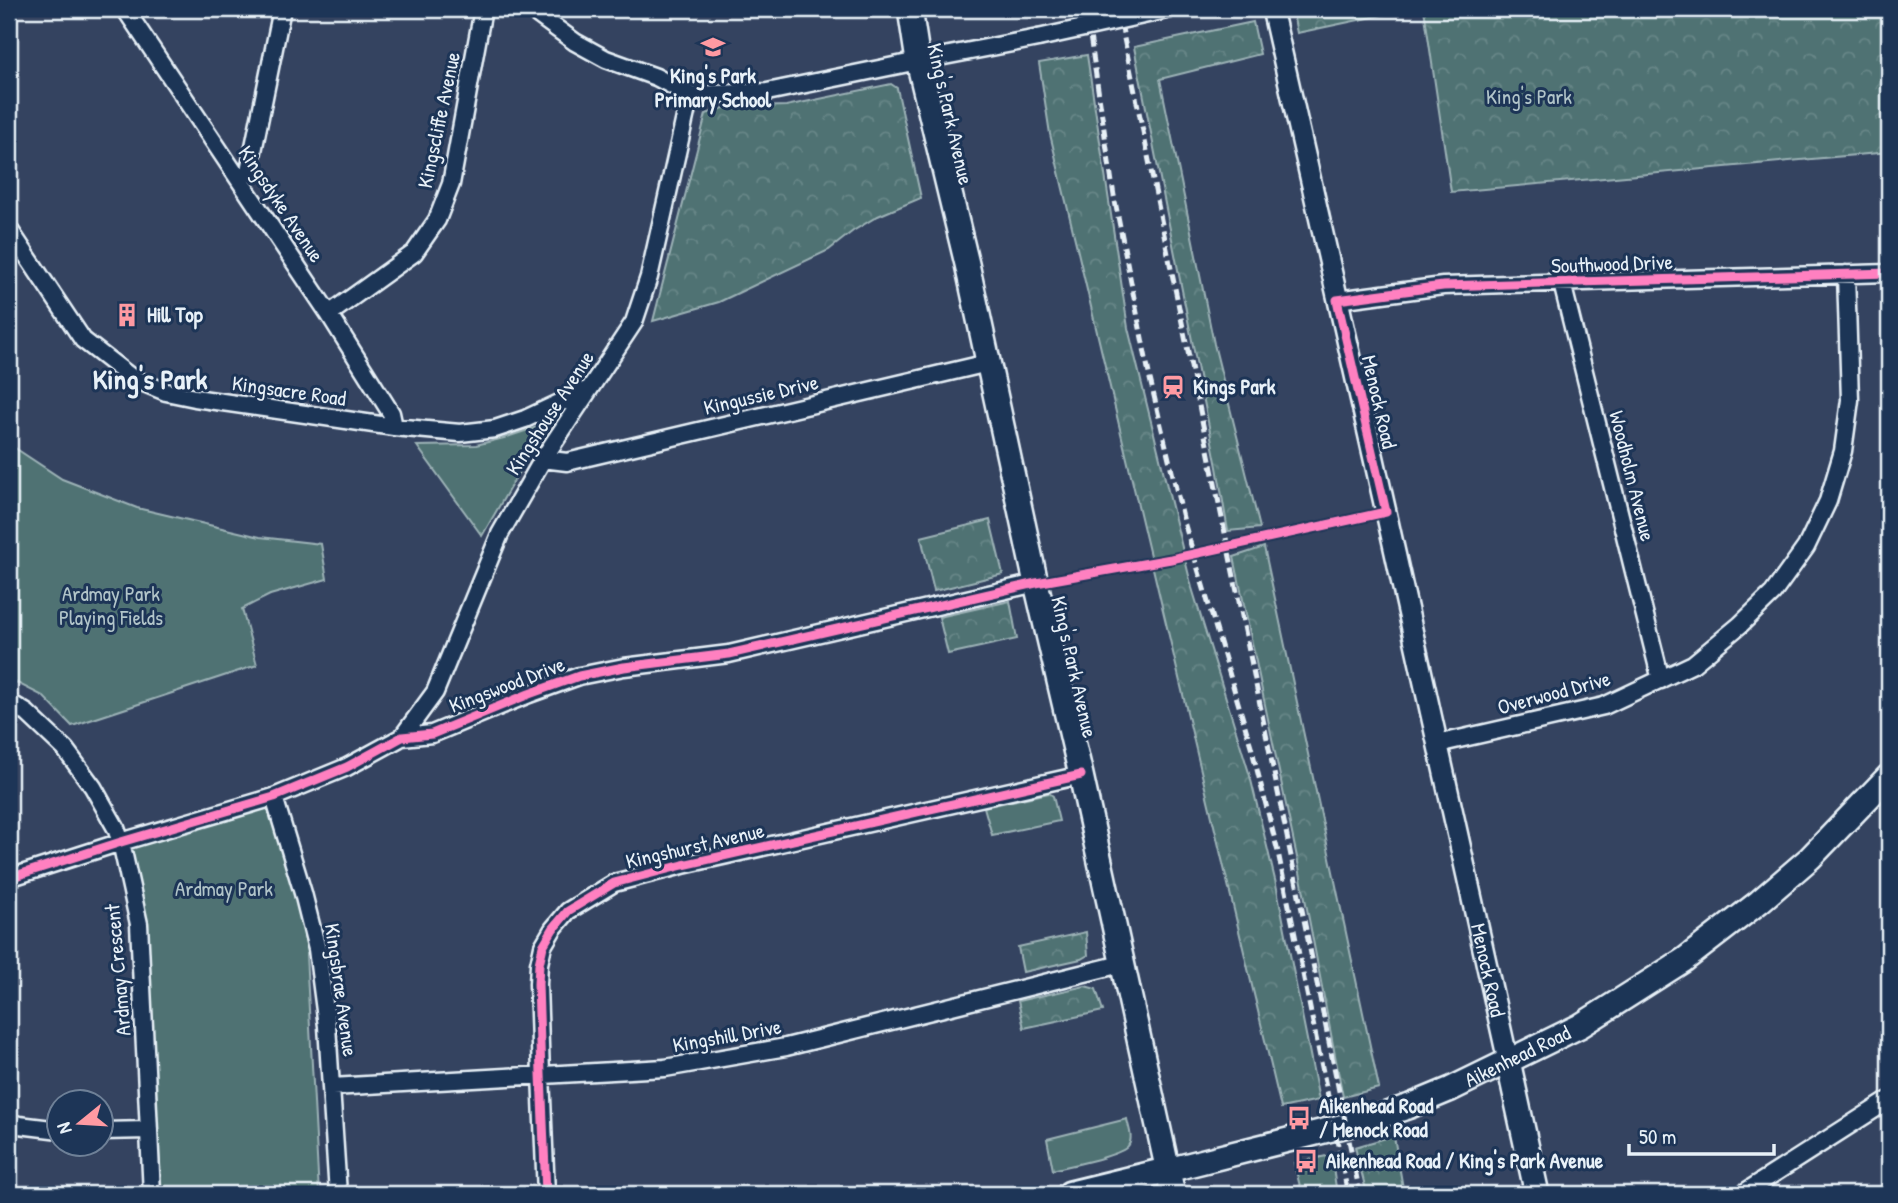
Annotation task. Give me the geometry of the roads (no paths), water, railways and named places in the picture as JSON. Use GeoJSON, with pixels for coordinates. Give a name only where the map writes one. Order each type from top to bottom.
{"type":"FeatureCollection","features":[{"type":"Feature","properties":{"kind":"main road","name":"King's Park Avenue"},"geometry":{"type":"LineString","coordinates":[[910,9],[918,61],[967,264],[1173,1194]]}},
{"type":"Feature","properties":{"kind":"main road","name":"Aikenhead Road"},"geometry":{"type":"LineString","coordinates":[[1070,1194],[1372,1119],[1441,1093],[1580,1026],[1684,960],[1759,902],[1886,786]]}},
{"type":"Feature","properties":{"kind":"main road","name":"Menock Road"},"geometry":{"type":"LineString","coordinates":[[1508,1061],[1537,1194]]}},
{"type":"Feature","properties":{"kind":"street","name":"Kingsdyke Avenue"},"geometry":{"type":"LineString","coordinates":[[125,9],[329,314],[391,413],[394,427]]}},
{"type":"Feature","properties":{"kind":"street"},"geometry":{"type":"LineString","coordinates":[[239,179],[249,171],[282,9]]}},
{"type":"Feature","properties":{"kind":"street","name":"Kingscliffe Avenue"},"geometry":{"type":"LineString","coordinates":[[329,314],[414,253],[437,220],[451,184],[483,9]]}},
{"type":"Feature","properties":{"kind":"street"},"geometry":{"type":"LineString","coordinates":[[530,9],[575,42],[606,59],[656,77],[690,95],[767,92],[1172,9]]}},
{"type":"Feature","properties":{"kind":"street","name":"Menock Road"},"geometry":{"type":"LineString","coordinates":[[1272,9],[1387,512],[1508,1061]]}},
{"type":"Feature","properties":{"kind":"street","name":"Kingshouse Avenue"},"geometry":{"type":"LineString","coordinates":[[402,737],[435,692],[500,534],[542,460],[634,322],[649,276],[690,95]]}},
{"type":"Feature","properties":{"kind":"street","name":"Kingsacre Road"},"geometry":{"type":"LineString","coordinates":[[9,229],[83,340],[132,379],[166,392],[394,427],[460,433],[495,429],[525,419],[589,389]]}},
{"type":"Feature","properties":{"kind":"street","name":"Overwood Drive"},"geometry":{"type":"LineString","coordinates":[[1437,744],[1604,706],[1693,664],[1773,593],[1806,547],[1828,501],[1843,451],[1850,400],[1846,274]]}},
{"type":"Feature","properties":{"kind":"street","name":"Southwood Drive"},"geometry":{"type":"LineString","coordinates":[[1337,300],[1443,286],[1889,274]]}},
{"type":"Feature","properties":{"kind":"street","name":"Woodholm Avenue"},"geometry":{"type":"LineString","coordinates":[[1562,283],[1661,680]]}},
{"type":"Feature","properties":{"kind":"street","name":"Kingussie Drive"},"geometry":{"type":"LineString","coordinates":[[542,460],[567,462],[988,363]]}},
{"type":"Feature","properties":{"kind":"street","name":"Kingswood Drive"},"geometry":{"type":"LineString","coordinates":[[9,878],[274,797],[347,767],[402,737],[432,734],[579,676],[624,667],[729,654],[1036,583]]}},
{"type":"Feature","properties":{"kind":"street","name":"Ardmay Crescent"},"geometry":{"type":"LineString","coordinates":[[9,702],[27,713],[65,749],[93,788],[121,842],[139,924],[152,1194]]}},
{"type":"Feature","properties":{"kind":"street","name":"Kingshurst Avenue"},"geometry":{"type":"LineString","coordinates":[[547,1194],[539,964],[543,946],[568,911],[614,883],[1081,775]]}},
{"type":"Feature","properties":{"kind":"street","name":"Kingsbrae Avenue"},"geometry":{"type":"LineString","coordinates":[[274,797],[317,949],[327,1026],[338,1194]]}},
{"type":"Feature","properties":{"kind":"street","name":"Kingshill Drive"},"geometry":{"type":"LineString","coordinates":[[332,1087],[665,1068],[786,1047],[1121,964]]}},
{"type":"Feature","properties":{"kind":"street"},"geometry":{"type":"LineString","coordinates":[[1742,1194],[1889,1100]]}},
{"type":"Feature","properties":{"kind":"street"},"geometry":{"type":"LineString","coordinates":[[9,1122],[46,1128]]}},
{"type":"Feature","properties":{"kind":"street"},"geometry":{"type":"LineString","coordinates":[[116,1131],[149,1130]]}},
{"type":"Feature","properties":{"kind":"railway"},"geometry":{"type":"LineString","coordinates":[[1086,9],[1114,196],[1150,379],[1184,522],[1251,746],[1278,852],[1348,1194]]}},
{"type":"Feature","properties":{"kind":"railway"},"geometry":{"type":"LineString","coordinates":[[1118,9],[1360,1194]]}},
{"type":"Feature","properties":{"kind":"place","name":"King's Park Primary School"},"geometry":{"type":"Point","coordinates":[713,47]}},
{"type":"Feature","properties":{"kind":"place","name":"Hill Top"},"geometry":{"type":"Point","coordinates":[127,315]}},
{"type":"Feature","properties":{"kind":"place","name":"Kings Park"},"geometry":{"type":"Point","coordinates":[1173,387]}},
{"type":"Feature","properties":{"kind":"place","name":"Aikenhead Road / Menock Road"},"geometry":{"type":"Point","coordinates":[1299,1118]}},
{"type":"Feature","properties":{"kind":"place","name":"Aikenhead Road / King's Park Avenue"},"geometry":{"type":"Point","coordinates":[1306,1161]}},
{"type":"Feature","properties":{"kind":"district","name":"King's Park"},"geometry":{"type":"Point","coordinates":[150,379]}},
{"type":"Feature","properties":{"kind":"park label","name":"Ardmay Park Playing Fields"},"geometry":{"type":"Point","coordinates":[111,606]}},
{"type":"Feature","properties":{"kind":"park label","name":"Ardmay Park"},"geometry":{"type":"Point","coordinates":[224,889]}}]}
